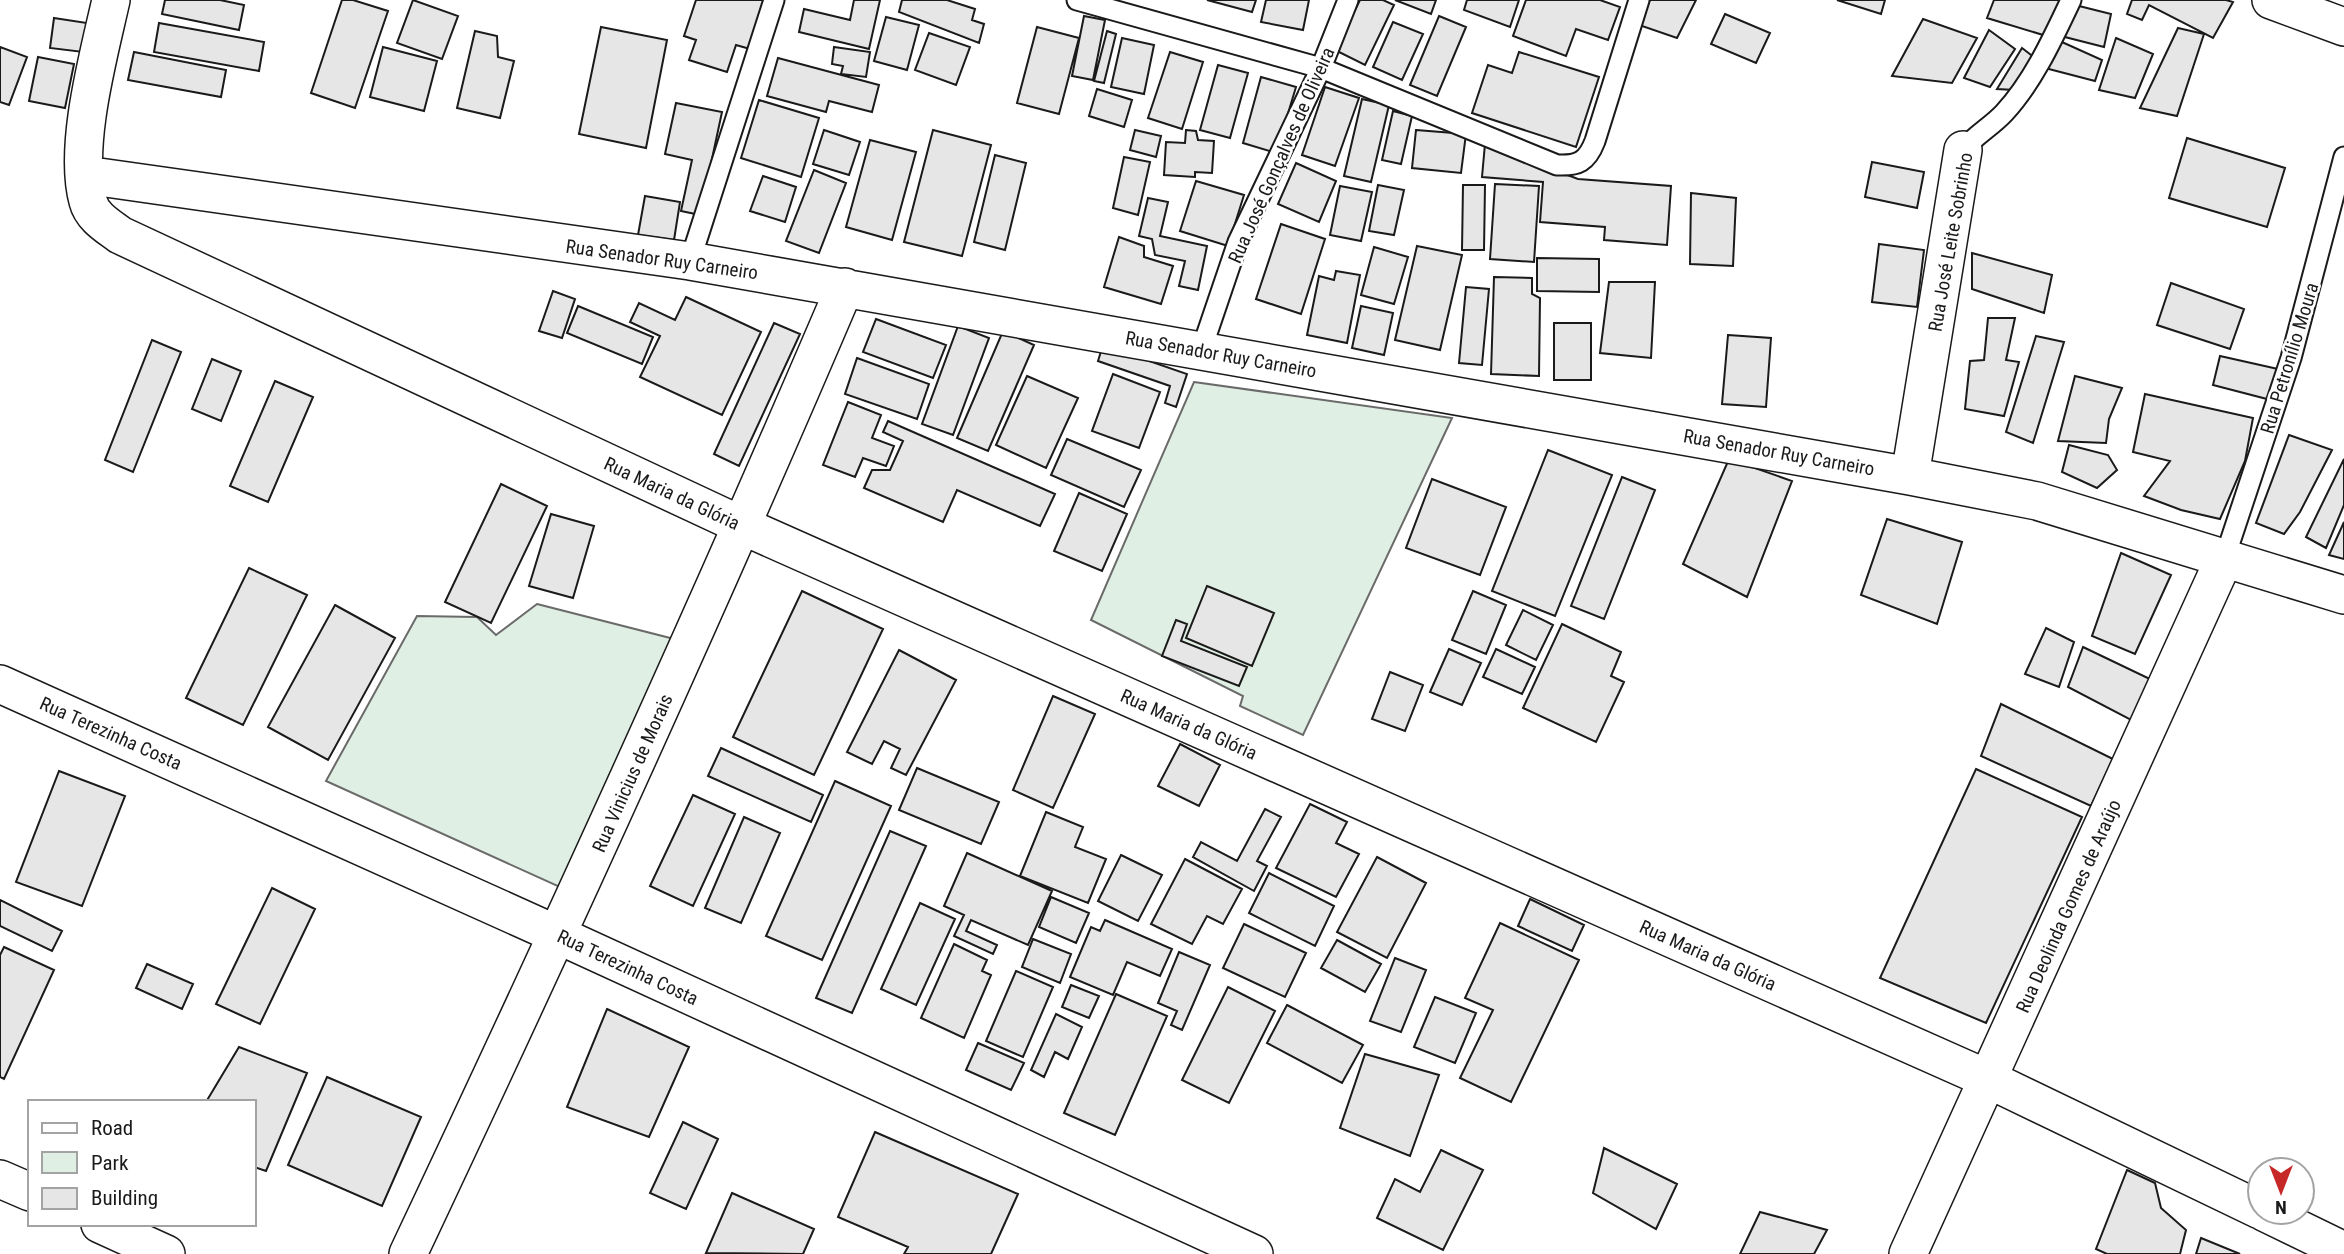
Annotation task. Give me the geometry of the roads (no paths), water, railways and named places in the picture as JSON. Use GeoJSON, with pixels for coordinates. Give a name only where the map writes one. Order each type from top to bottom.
{"type":"FeatureCollection","features":[{"type":"Feature","properties":{"kind":"street","name":"Rua Maria da Glória"},"geometry":{"type":"LineString","coordinates":[[111,0],[88,102],[85,175],[88,203],[100,221],[120,235],[743,526],[1990,1080],[2246,1203]]}},
{"type":"Feature","properties":{"kind":"street"},"geometry":{"type":"LineString","coordinates":[[2271,0],[2344,27]]}},
{"type":"Feature","properties":{"kind":"street","name":"Rua José Leite Sobrinho"},"geometry":{"type":"LineString","coordinates":[[1910,476],[1963,150]]}},
{"type":"Feature","properties":{"kind":"street","name":"Rua Senador Ruy Carneiro"},"geometry":{"type":"LineString","coordinates":[[85,175],[690,261],[1910,476],[2037,502],[2344,595]]}},
{"type":"Feature","properties":{"kind":"street","name":"Rua Vinicius de Morais"},"geometry":{"type":"LineString","coordinates":[[408,1254],[558,935],[743,526],[845,287]]}},
{"type":"Feature","properties":{"kind":"street","name":"Rua Deolinda Gomes de Araújo"},"geometry":{"type":"LineString","coordinates":[[1908,1254],[1990,1080],[2225,557]]}},
{"type":"Feature","properties":{"kind":"street","name":"Rua Terezinha Costa"},"geometry":{"type":"LineString","coordinates":[[0,684],[558,935],[1254,1254]]}},
{"type":"Feature","properties":{"kind":"street"},"geometry":{"type":"LineString","coordinates":[[0,1179],[28,1191]]}},
{"type":"Feature","properties":{"kind":"street"},"geometry":{"type":"LineString","coordinates":[[104,1226],[166,1254]]}},
{"type":"Feature","properties":{"kind":"street","name":"Rua Maria da Glória"},"geometry":{"type":"LineString","coordinates":[[2293,1226],[2344,1251]]}},
{"type":"Feature","properties":{"kind":"lane"},"geometry":{"type":"LineString","coordinates":[[690,261],[774,0]]}},
{"type":"Feature","properties":{"kind":"lane"},"geometry":{"type":"LineString","coordinates":[[1077,0],[1321,68],[1557,165],[1575,166],[1588,157],[1639,0]]}},
{"type":"Feature","properties":{"kind":"lane","name":"Rua José Gonçalves de Oliveira"},"geometry":{"type":"LineString","coordinates":[[1201,351],[1238,242],[1321,68],[1348,0]]}},
{"type":"Feature","properties":{"kind":"lane","name":"Rua José Leite Sobrinho"},"geometry":{"type":"LineString","coordinates":[[1963,150],[1978,132],[2002,115],[2020,93],[2071,0]]}},
{"type":"Feature","properties":{"kind":"lane","name":"Rua Petronílio Moura"},"geometry":{"type":"LineString","coordinates":[[2225,557],[2291,358],[2344,157]]}}]}
